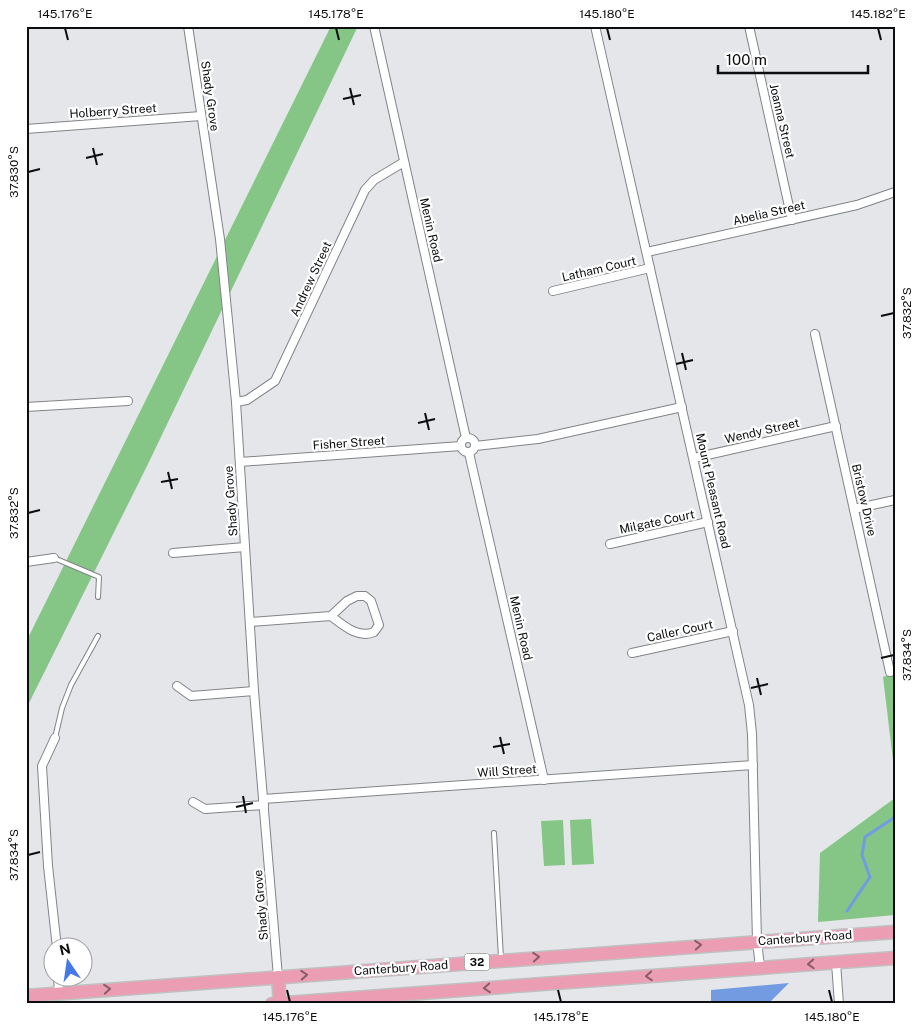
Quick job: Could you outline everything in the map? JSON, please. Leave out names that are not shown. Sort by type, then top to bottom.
[{"type":"main road","name":"Canterbury Road","points":[[26,996],[895,932]]},
{"type":"main road","name":"Canterbury Road","points":[[276,1003],[378,1000],[760,967],[895,958]]},
{"type":"main road","points":[[276,1003],[278,977]]},
{"type":"street","name":"Shady Grove","points":[[188,26],[220,239],[236,402],[254,691],[278,977]]},
{"type":"street","name":"Menin Road","points":[[374,26],[466,438]]},
{"type":"street","name":"Mount Pleasant Road","points":[[595,26],[749,705],[753,765],[757,941],[760,967]]},
{"type":"street","name":"Joanna Street","points":[[749,26],[792,220]]},
{"type":"street","name":"Holberry Street","points":[[26,129],[202,116]]},
{"type":"street","name":"Andrew Street","points":[[236,402],[247,400],[275,381],[365,190],[374,180],[404,162]]},
{"type":"street","name":"Abelia Street","points":[[647,252],[857,205],[895,192]]},
{"type":"street","name":"Latham Court","points":[[552,291],[650,268]]},
{"type":"street","name":"Bristow Drive","points":[[815,334],[890,672]]},
{"type":"street","points":[[26,407],[128,401]]},
{"type":"street","points":[[475,446],[538,439],[682,407]]},
{"type":"street","name":"Wendy Street","points":[[694,458],[836,426]]},
{"type":"street","points":[[466,438],[472,439],[475,446],[470,453],[464,452],[460,446],[461,441],[466,438]]},
{"type":"street","name":"Fisher Street","points":[[240,462],[460,446]]},
{"type":"street","name":"Menin Road","points":[[470,453],[544,780]]},
{"type":"street","points":[[854,509],[895,500]]},
{"type":"street","name":"Milgate Court","points":[[610,544],[708,522]]},
{"type":"street","points":[[173,554],[245,547]]},
{"type":"street","points":[[26,562],[54,558]]},
{"type":"street","points":[[250,622],[331,616],[347,601],[357,596],[365,596],[371,601],[378,625],[374,632],[367,634],[348,629],[331,616]]},
{"type":"street","name":"Caller Court","points":[[632,653],[733,631]]},
{"type":"street","points":[[177,686],[191,696],[254,691]]},
{"type":"street","points":[[54,738],[43,760],[42,772],[48,866],[56,938]]},
{"type":"street","name":"Will Street","points":[[193,802],[205,809],[263,802],[753,765]]},
{"type":"street","points":[[836,963],[840,1004]]},
{"type":"street","points":[[59,988],[59,993]]},
{"type":"lane","points":[[54,558],[99,577],[98,597]]},
{"type":"lane","points":[[54,738],[62,708],[71,685],[98,636]]},
{"type":"lane","points":[[494,833],[502,960]]},
{"type":"green space","points":[[331,26],[358,26],[148,464],[26,709],[26,642]]},
{"type":"green space","points":[[895,672],[895,777],[883,677]]},
{"type":"green space","points":[[895,798],[895,915],[818,922],[820,853]]},
{"type":"green space","points":[[591,819],[594,864],[572,865],[570,820]]},
{"type":"green space","points":[[563,820],[565,865],[544,866],[541,821]]},
{"type":"water","points":[[789,983],[768,1004],[711,1004],[711,990]]},
{"type":"waterway","points":[[847,911],[870,877],[862,855],[865,837],[895,817]]}]
